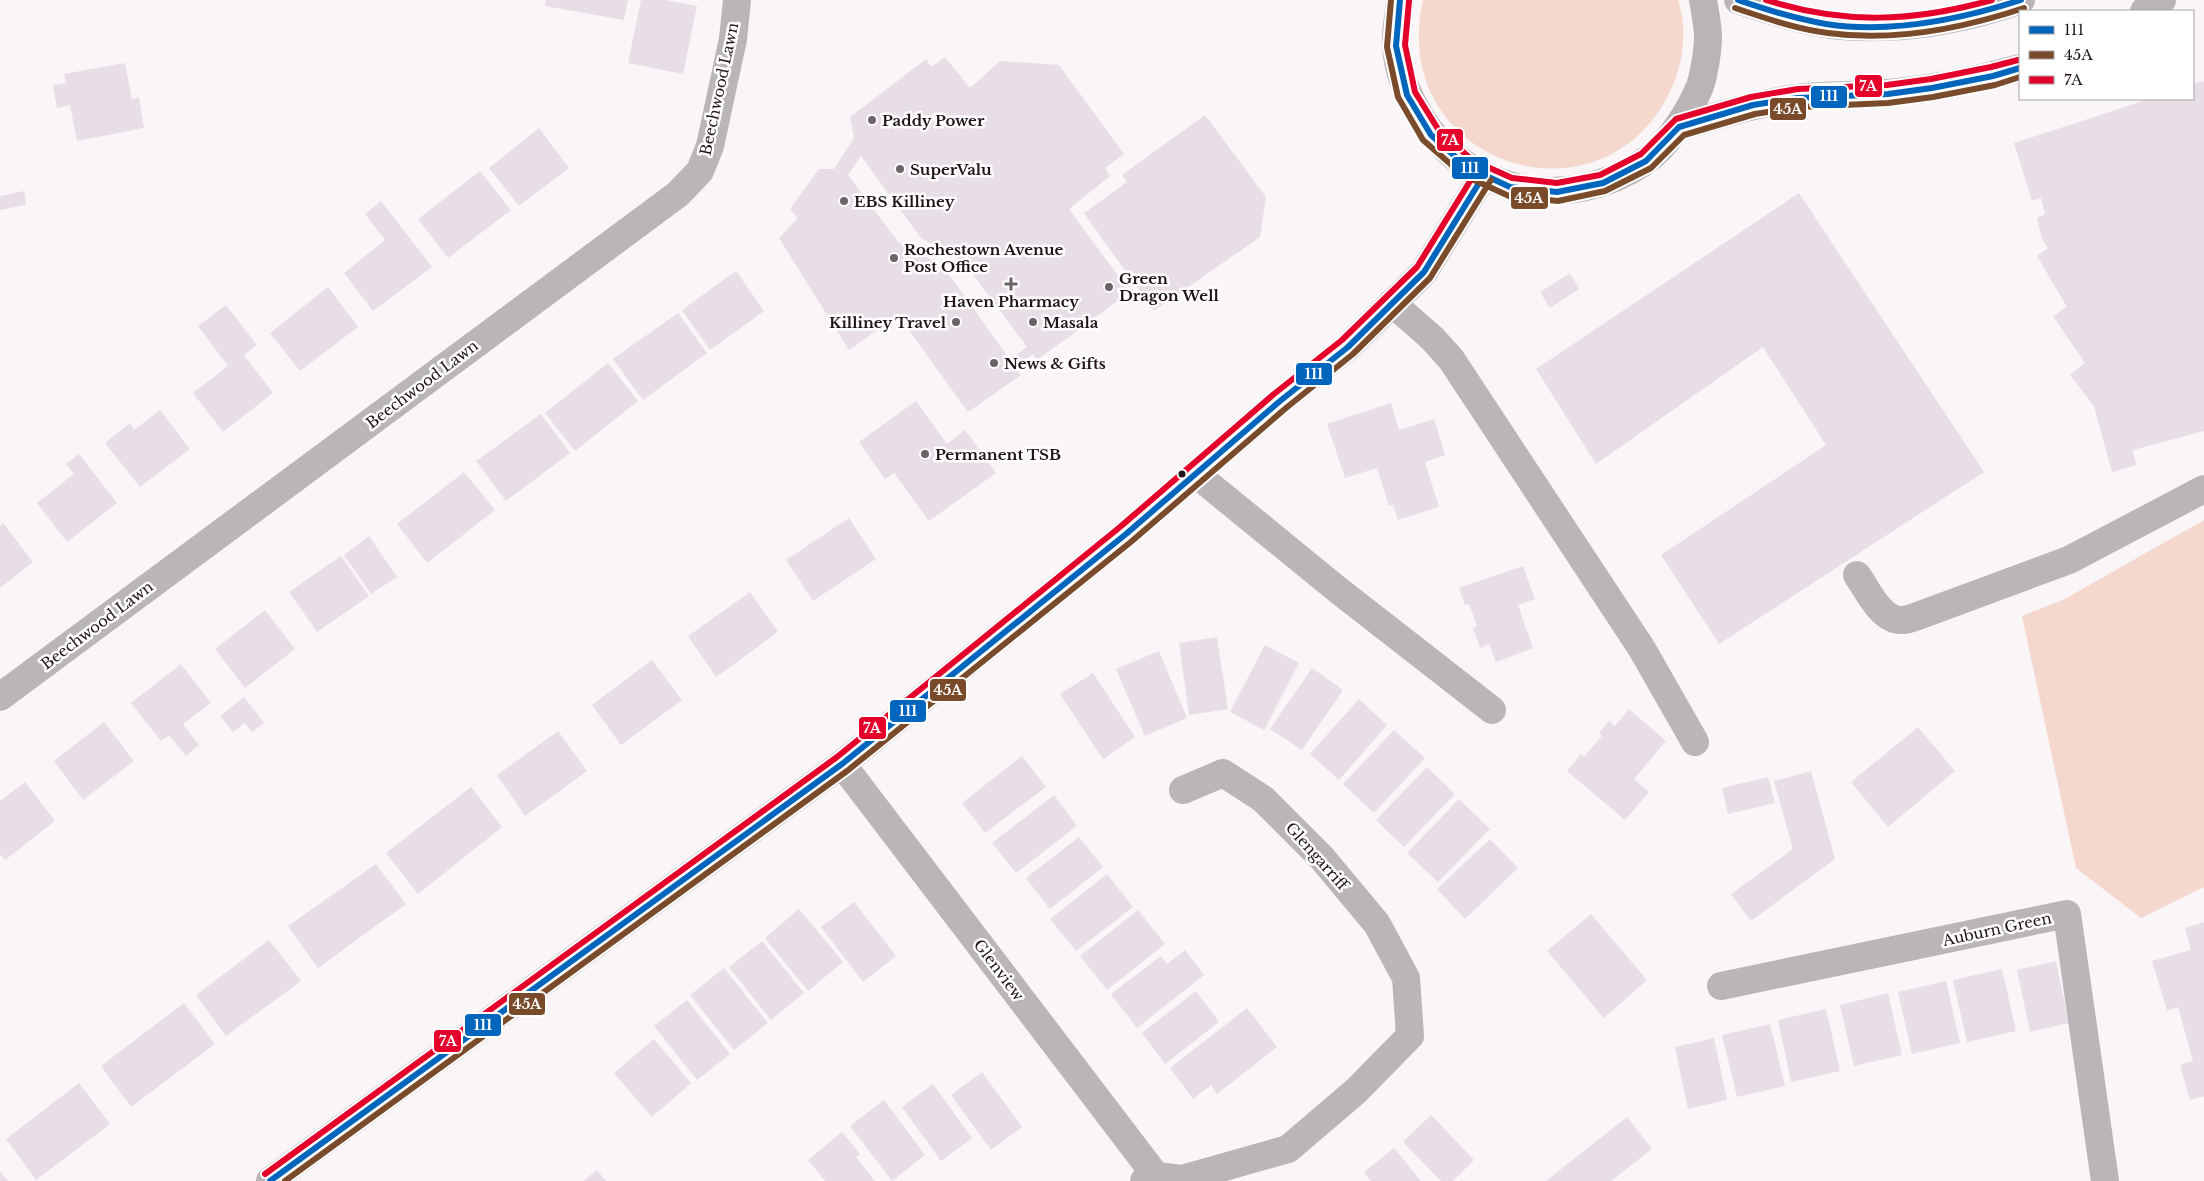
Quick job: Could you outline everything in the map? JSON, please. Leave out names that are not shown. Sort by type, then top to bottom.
[{"type":"main road","points":[[1400,0],[1396,46],[1407,95],[1431,135],[1466,167],[1510,187],[1557,192],[1603,183],[1646,161],[1679,127],[1700,85],[1708,38],[1703,0]]},
{"type":"main road","points":[[1738,0],[1798,18],[1840,26],[1884,27],[1942,20],[2020,0]]},
{"type":"main road","points":[[2146,10],[2162,0]]},
{"type":"main road","points":[[1679,127],[1753,106],[1798,98],[1888,94],[1994,76],[2019,68]]},
{"type":"main road","points":[[278,1179],[842,764],[1196,475],[1280,401],[1348,347],[1424,272],[1484,175]]},
{"type":"street","name":"Beechwood Lawn","points":[[0,697],[678,194],[700,171],[710,146],[732,39],[737,0]]},
{"type":"street","points":[[1392,304],[1432,338],[1451,359],[1642,650],[1695,742]]},
{"type":"street","points":[[1196,475],[1338,590],[1492,710]]},
{"type":"street","points":[[1858,575],[1878,605],[1890,617],[1900,621],[2069,560],[2204,489]]},
{"type":"street","name":"Glenview","points":[[842,764],[1150,1178],[1182,1179],[1288,1150],[1356,1091],[1410,1036],[1407,996]]},
{"type":"street","name":"Glengarriff","points":[[1183,790],[1223,773],[1264,799],[1322,858],[1377,924],[1406,978],[1407,996]]},
{"type":"street","name":"Auburn Green","points":[[1721,986],[2067,914],[2105,1181]]},
{"type":"shaded area","points":[[1423,0],[1678,0],[1683,21],[1680,65],[1673,85],[1642,132],[1601,159],[1556,168],[1510,162],[1469,140],[1437,105],[1420,58]]},
{"type":"shaded area","points":[[2204,520],[2204,887],[2141,918],[2076,868],[2022,616],[2063,600]]},
{"type":"building","points":[[546,0],[628,0],[624,20],[545,6]]},
{"type":"building","points":[[641,0],[666,0],[697,6],[683,74],[628,63]]},
{"type":"building","points":[[945,57],[970,88],[1000,61],[1059,65],[1124,154],[1105,168],[1110,176],[1069,209],[1130,292],[1037,360],[1033,354],[1015,367],[1021,375],[968,412],[898,315],[849,350],[779,238],[798,218],[790,209],[819,169],[834,169],[854,138],[850,117],[926,59],[931,67]],"holes":[[[861,156],[921,238],[963,261],[1027,347],[1010,360],[943,266],[899,243],[848,175]]]},
{"type":"building","points":[[125,63],[132,99],[139,97],[144,128],[77,141],[70,105],[57,108],[53,85],[66,83],[64,74]]},
{"type":"building","points":[[2204,81],[2204,431],[2133,450],[2136,465],[2112,472],[2094,406],[2070,375],[2085,363],[2053,316],[2067,307],[2037,256],[2048,248],[2042,239],[2037,218],[2045,214],[2041,198],[2032,201],[2014,143],[2146,100],[2194,100],[2194,84]]},
{"type":"building","points":[[1205,115],[1266,197],[1260,237],[1154,311],[1084,213],[1127,182],[1122,175]]},
{"type":"building","points":[[539,128],[569,168],[519,206],[489,168]]},
{"type":"building","points":[[480,171],[511,210],[448,258],[418,219]]},
{"type":"building","points":[[24,191],[26,205],[0,210],[0,196]]},
{"type":"building","points":[[1799,193],[1984,472],[1719,644],[1661,555],[1826,445],[1763,347],[1596,464],[1536,369]]},
{"type":"building","points":[[381,201],[432,267],[373,311],[344,273],[385,240],[365,214]]},
{"type":"building","points":[[736,271],[764,311],[710,350],[682,310]]},
{"type":"building","points":[[1570,273],[1579,289],[1550,308],[1540,292]]},
{"type":"building","points":[[328,287],[358,327],[300,371],[270,333]]},
{"type":"building","points":[[226,305],[257,345],[244,355],[273,393],[223,432],[193,393],[228,366],[198,326]]},
{"type":"building","points":[[678,313],[707,353],[643,400],[613,359]]},
{"type":"building","points":[[608,363],[638,401],[575,451],[545,413]]},
{"type":"building","name":"Permanent TSB","points":[[916,401],[947,444],[965,430],[996,473],[929,521],[894,473],[885,479],[859,442]]},
{"type":"building","points":[[1391,403],[1399,430],[1434,419],[1445,455],[1425,462],[1439,507],[1398,520],[1393,505],[1389,506],[1377,468],[1345,478],[1327,424]]},
{"type":"building","points":[[160,410],[190,449],[140,487],[105,443],[130,423],[134,430]]},
{"type":"building","points":[[541,414],[570,453],[506,501],[476,461]]},
{"type":"building","points":[[79,454],[117,503],[67,542],[37,503],[74,474],[66,464]]},
{"type":"building","points":[[464,472],[495,510],[427,563],[397,524]]},
{"type":"building","points":[[849,518],[876,559],[813,601],[786,560]]},
{"type":"building","points":[[3,523],[33,562],[0,588],[0,526]]},
{"type":"building","points":[[369,536],[397,577],[371,594],[344,555]]},
{"type":"building","points":[[341,556],[369,596],[317,632],[289,592]]},
{"type":"building","points":[[1523,566],[1535,599],[1518,605],[1533,648],[1496,662],[1489,644],[1480,648],[1473,628],[1477,626],[1469,604],[1465,605],[1459,588]]},
{"type":"building","points":[[750,592],[778,632],[716,677],[688,636]]},
{"type":"building","points":[[265,610],[295,649],[245,688],[215,649]]},
{"type":"building","points":[[1217,637],[1228,709],[1189,715],[1179,643]]},
{"type":"building","points":[[1265,645],[1299,663],[1264,730],[1230,712]]},
{"type":"building","points":[[1159,651],[1187,718],[1145,736],[1116,669]]},
{"type":"building","points":[[652,660],[682,700],[621,745],[592,705]]},
{"type":"building","points":[[181,664],[211,703],[183,724],[199,745],[186,756],[169,735],[161,741],[131,703]]},
{"type":"building","points":[[1312,668],[1343,690],[1302,750],[1270,729]]},
{"type":"building","points":[[1093,673],[1135,737],[1103,759],[1060,694]]},
{"type":"building","points":[[244,697],[264,723],[252,732],[245,723],[233,732],[220,716]]},
{"type":"building","points":[[1359,699],[1387,725],[1339,780],[1310,754]]},
{"type":"building","points":[[1629,709],[1666,741],[1634,779],[1649,792],[1625,820],[1567,771],[1581,754],[1584,757],[1602,736],[1599,733],[1609,721],[1615,726]]},
{"type":"building","points":[[104,722],[134,761],[83,800],[54,761]]},
{"type":"building","points":[[1918,727],[1955,771],[1888,827],[1851,782]]},
{"type":"building","points":[[1394,730],[1425,758],[1374,813],[1343,784]]},
{"type":"building","points":[[558,731],[587,771],[525,816],[497,775]]},
{"type":"building","points":[[1022,756],[1046,787],[985,833],[962,803]]},
{"type":"building","points":[[1427,767],[1455,794],[1404,847],[1376,820]]},
{"type":"building","points":[[1811,771],[1835,859],[1751,921],[1731,894],[1793,849],[1774,781]]},
{"type":"building","points":[[1768,777],[1775,803],[1728,814],[1722,788]]},
{"type":"building","points":[[25,782],[55,821],[5,860],[0,854],[0,801]]},
{"type":"building","points":[[471,787],[502,827],[418,894],[386,853]]},
{"type":"building","points":[[1054,795],[1077,826],[1016,873],[992,843]]},
{"type":"building","points":[[1459,799],[1490,829],[1438,882],[1407,853]]},
{"type":"building","points":[[1079,837],[1103,867],[1050,909],[1026,878]]},
{"type":"building","points":[[1490,839],[1518,868],[1465,919],[1437,889]]},
{"type":"building","points":[[376,864],[406,904],[318,968],[288,926]]},
{"type":"building","points":[[1107,874],[1133,907],[1076,951],[1050,919]]},
{"type":"building","points":[[854,902],[896,956],[863,982],[821,927]]},
{"type":"building","points":[[799,909],[843,962],[808,991],[765,938]]},
{"type":"building","points":[[1138,910],[1165,944],[1107,990],[1080,956]]},
{"type":"building","points":[[1591,914],[1647,980],[1604,1018],[1547,951]]},
{"type":"building","points":[[2204,922],[2204,1096],[2190,1100],[2180,1065],[2193,1061],[2178,1007],[2167,1011],[2152,961],[2191,950],[2185,928]]},
{"type":"building","points":[[269,940],[301,981],[226,1036],[196,995]]},
{"type":"building","points":[[762,941],[804,993],[771,1020],[729,967]]},
{"type":"building","points":[[1185,950],[1204,975],[1137,1028],[1111,994],[1161,956],[1167,964]]},
{"type":"building","points":[[2056,961],[2069,1023],[2030,1032],[2017,970]]},
{"type":"building","points":[[724,968],[768,1023],[734,1050],[690,995]]},
{"type":"building","points":[[2002,969],[2016,1031],[1967,1042],[1953,980]]},
{"type":"building","points":[[1946,981],[1960,1043],[1912,1054],[1898,992]]},
{"type":"building","points":[[1196,991],[1219,1022],[1165,1064],[1142,1033]]},
{"type":"building","points":[[1888,993],[1902,1055],[1854,1066],[1840,1005]]},
{"type":"building","points":[[687,1000],[730,1054],[697,1080],[654,1026]]},
{"type":"building","points":[[184,1003],[215,1044],[131,1107],[101,1066]]},
{"type":"building","points":[[1247,1008],[1277,1047],[1217,1094],[1211,1085],[1193,1099],[1170,1068]]},
{"type":"building","points":[[1826,1009],[1840,1071],[1791,1082],[1778,1020]]},
{"type":"building","points":[[1770,1024],[1785,1086],[1737,1097],[1722,1035]]},
{"type":"building","points":[[1714,1038],[1727,1100],[1688,1109],[1675,1047]]},
{"type":"building","points":[[654,1039],[691,1083],[652,1117],[614,1073]]},
{"type":"building","points":[[982,1072],[1022,1127],[991,1150],[951,1095]]},
{"type":"building","points":[[79,1083],[110,1124],[36,1180],[6,1139]]},
{"type":"building","points":[[933,1084],[972,1138],[941,1161],[902,1107]]},
{"type":"building","points":[[884,1100],[925,1155],[892,1181],[850,1126]]},
{"type":"building","points":[[1431,1115],[1474,1160],[1453,1181],[1441,1181],[1403,1142]]},
{"type":"building","points":[[1627,1117],[1652,1149],[1611,1181],[1546,1181]]},
{"type":"building","points":[[842,1132],[860,1154],[856,1157],[875,1181],[825,1181],[808,1160]]},
{"type":"building","points":[[1394,1148],[1421,1181],[1371,1181],[1364,1172]]},
{"type":"building","points":[[597,1170],[606,1181],[583,1181]]},
{"type":"building","points":[[0,1171],[8,1181],[0,1181]]},
{"type":"transit line","name":"45A","points":[[1391,0],[1387,47],[1398,97],[1423,140],[1463,175],[1509,196],[1558,201],[1605,191],[1651,168],[1684,135],[1755,114],[1799,107],[1888,103],[1933,97],[1995,85],[2019,77]]},
{"type":"transit line","name":"111","points":[[1400,0],[1396,46],[1407,95],[1431,135],[1467,167],[1510,187],[1557,192],[1603,183],[1646,161],[1679,127],[1753,105],[1798,98],[1888,94],[1932,88],[1993,76],[2019,68]]},
{"type":"transit line","name":"111","points":[[1738,0],[1815,22],[1850,27],[1900,26],[1925,23],[1974,14],[2021,0]]},
{"type":"transit line","name":"7A","points":[[1766,0],[1824,14],[1879,18],[1934,13],[1992,0]]},
{"type":"transit line","name":"7A","points":[[1409,1],[1405,45],[1415,92],[1438,129],[1472,160],[1512,178],[1557,183],[1600,175],[1641,154],[1676,119],[1751,97],[1798,89],[1887,85],[1931,79],[2018,60]]},
{"type":"transit line","name":"45A","points":[[1735,8],[1804,29],[1828,33],[1878,36],[1902,35],[1952,28],[2024,8]]},
{"type":"transit line","name":"7A","points":[[265,1174],[837,757],[1120,527],[1274,394],[1342,340],[1417,267],[1477,170]]},
{"type":"transit line","name":"111","points":[[270,1181],[842,764],[1126,534],[1280,401],[1348,347],[1424,272],[1484,175]]},
{"type":"transit line","name":"45A","points":[[285,1181],[847,771],[1132,541],[1286,408],[1353,354],[1430,278],[1491,180]]},
{"type":"place","name":"Paddy Power","points":[[872,120]]},
{"type":"place","name":"SuperValu","points":[[900,169]]},
{"type":"place","name":"EBS Killiney","points":[[844,201]]},
{"type":"place","name":"Rochestown Avenue Post Office","points":[[894,258]]},
{"type":"place","name":"Haven Pharmacy","points":[[1011,284]]},
{"type":"place","name":"Green Dragon Well","points":[[1109,287]]},
{"type":"place","name":"Killiney Travel","points":[[956,322]]},
{"type":"place","name":"Masala","points":[[1033,322]]},
{"type":"place","name":"News & Gifts","points":[[994,363]]},
{"type":"place","name":"Permanent TSB","points":[[925,454]]}]
